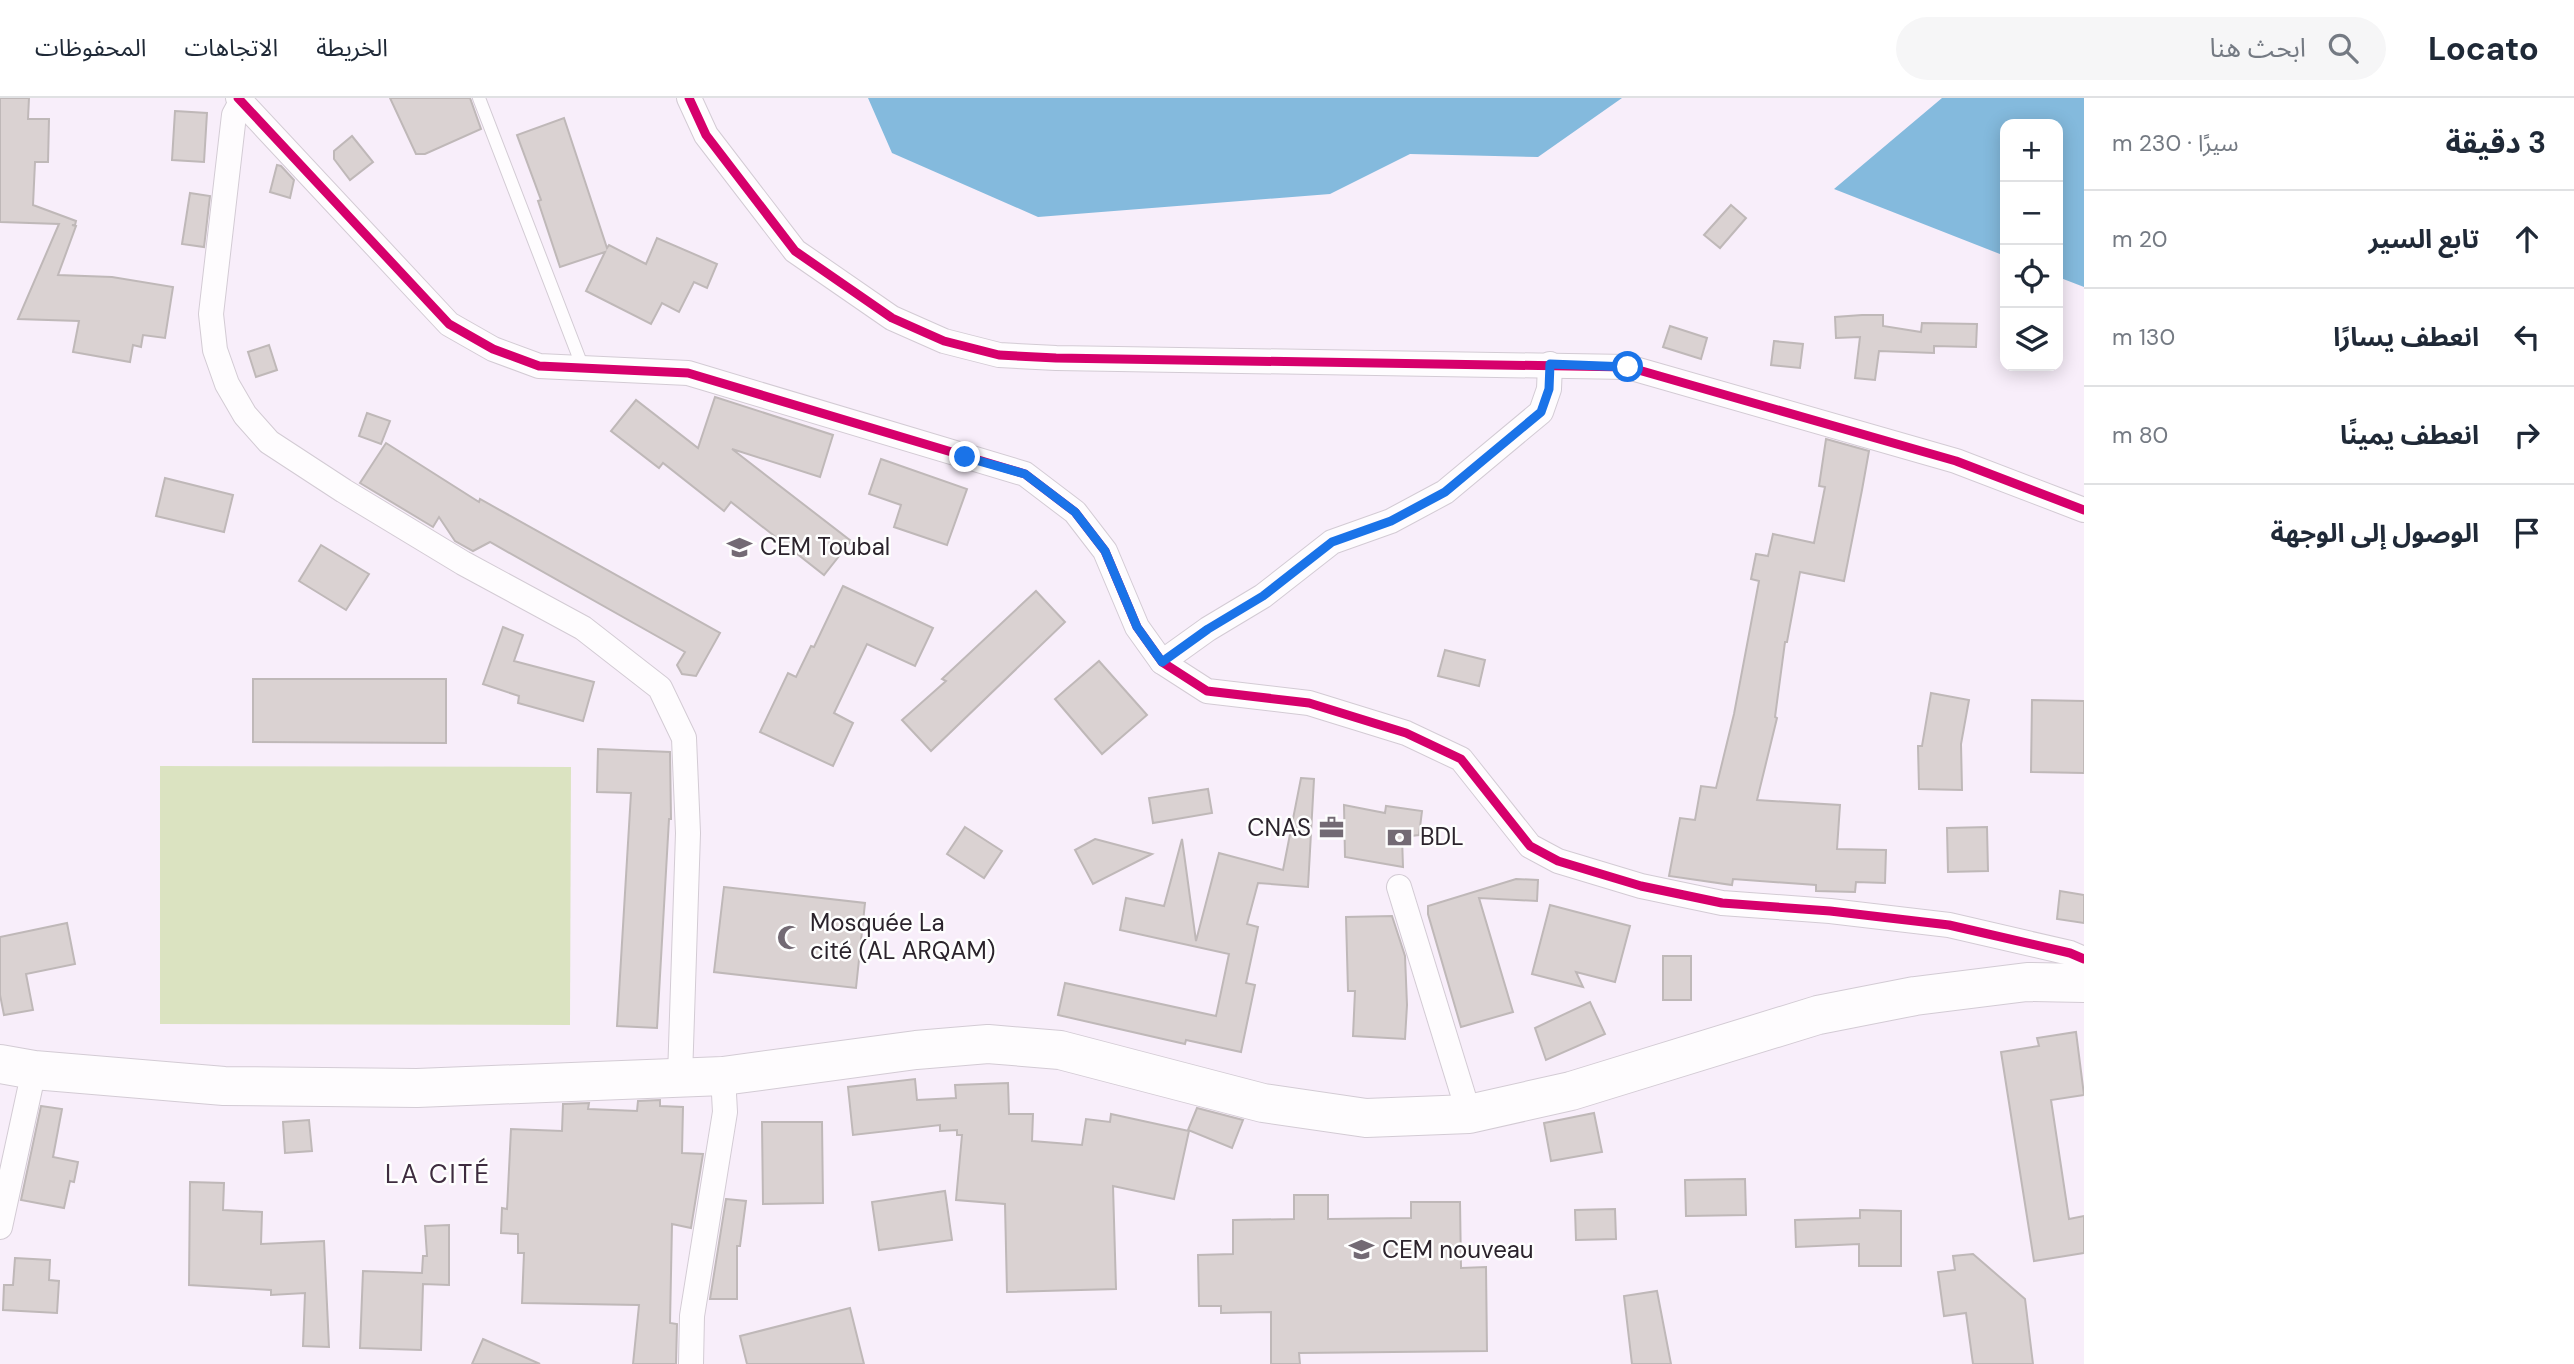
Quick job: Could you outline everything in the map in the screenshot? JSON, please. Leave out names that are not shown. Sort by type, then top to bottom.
[{"type":"main road","points":[[17,1067],[224,1086],[418,1088],[723,1076],[916,1050],[988,1044],[1060,1050],[1276,1105],[1366,1118],[1469,1114],[1571,1091],[1818,1015],[1915,996],[2026,982],[2084,983]]},
{"type":"street","points":[[689,98],[706,135],[795,251],[892,318],[944,341],[999,355],[1056,358],[1628,367],[1956,461],[2084,510]]},
{"type":"street","points":[[680,1076],[688,833],[684,738],[660,688],[583,628],[463,562],[344,491],[269,442],[245,415],[223,373],[215,350],[211,314],[234,115],[240,100],[449,324],[493,349],[539,366],[688,373],[1025,474],[1075,512],[1105,551],[1137,627],[1162,662],[1207,691],[1309,702],[1406,733],[1461,759],[1530,846],[1558,861],[1641,886],[1723,903],[1830,911],[1949,925],[2070,953],[2084,959]]},
{"type":"street","points":[[1162,662],[1208,629],[1263,596],[1332,542],[1391,521],[1445,492],[1541,412],[1549,389],[1550,364]]},
{"type":"street","points":[[1399,887],[1469,1114]]},
{"type":"street","points":[[0,1227],[17,1067]]},
{"type":"street","points":[[691,1364],[692,1316],[725,1112],[723,1076]]},
{"type":"lane","points":[[479,98],[583,368]]},
{"type":"green space","points":[[160,766],[571,767],[570,1025],[160,1024]]},
{"type":"water","points":[[868,98],[1622,98],[1538,157],[1410,154],[1330,194],[1038,217],[892,153]]},
{"type":"water","points":[[1942,98],[2084,98],[2084,287],[2063,279],[2063,119],[2000,119],[2000,254],[1834,189]]},
{"type":"building","points":[[0,98],[29,98],[28,119],[49,119],[48,162],[35,162],[33,205],[76,221],[75,225],[72,225],[76,226],[58,275],[112,277],[173,287],[165,338],[143,335],[141,347],[133,345],[130,362],[73,352],[79,321],[18,319],[59,224],[0,222]]},
{"type":"building","points":[[390,98],[470,98],[481,129],[425,154],[416,154]]},
{"type":"building","points":[[175,111],[207,113],[204,162],[172,160]]},
{"type":"building","points":[[564,118],[607,248],[609,245],[646,264],[657,238],[717,264],[707,288],[694,282],[679,312],[662,303],[651,324],[586,291],[605,252],[560,267],[538,201],[541,200],[517,135]]},
{"type":"building","points":[[352,136],[373,162],[350,180],[334,159],[334,151]]},
{"type":"building","points":[[277,165],[294,180],[290,198],[270,192]]},
{"type":"building","points":[[190,193],[210,196],[204,247],[182,244]]},
{"type":"building","points":[[1731,205],[1746,218],[1720,248],[1704,235]]},
{"type":"building","points":[[1883,315],[1883,326],[1921,332],[1922,323],[1977,324],[1976,347],[1934,346],[1934,353],[1879,351],[1875,380],[1855,378],[1860,337],[1836,338],[1835,317]]},
{"type":"building","points":[[1670,326],[1707,338],[1701,359],[1663,347]]},
{"type":"building","points":[[1774,341],[1803,344],[1800,368],[1771,365]]},
{"type":"building","points":[[269,345],[277,370],[256,377],[248,352]]},
{"type":"building","points":[[715,397],[833,435],[820,477],[732,449],[851,541],[824,575],[731,502],[724,511],[663,463],[659,468],[611,431],[636,400],[698,448]]},
{"type":"building","points":[[367,413],[390,421],[381,444],[359,436]]},
{"type":"building","points":[[1826,439],[1869,451],[1862,490],[1844,581],[1800,572],[1785,642],[1777,718],[1757,800],[1840,805],[1837,849],[1886,850],[1885,883],[1856,882],[1855,892],[1816,891],[1816,885],[1733,879],[1732,885],[1669,876],[1680,818],[1695,820],[1701,786],[1716,788],[1734,714],[1759,581],[1751,579],[1756,554],[1768,556],[1773,534],[1814,543],[1825,487],[1819,486]]},
{"type":"building","points":[[386,443],[479,502],[480,499],[720,633],[696,676],[682,674],[677,665],[685,652],[490,542],[473,551],[455,541],[439,517],[433,527],[360,483]]},
{"type":"building","points":[[881,459],[967,489],[947,545],[894,527],[901,505],[869,494]]},
{"type":"building","points":[[165,478],[233,495],[224,532],[156,516]]},
{"type":"building","points":[[321,545],[369,574],[346,610],[299,581]]},
{"type":"building","points":[[843,586],[933,628],[915,666],[867,644],[834,713],[853,723],[833,766],[760,732],[788,673],[796,677],[811,646],[814,647]]},
{"type":"building","points":[[1036,591],[1065,622],[931,751],[902,720],[946,681],[942,679]]},
{"type":"building","points":[[503,627],[523,635],[514,661],[594,682],[583,721],[518,703],[519,696],[483,684]]},
{"type":"building","points":[[1445,650],[1485,660],[1479,686],[1438,676]]},
{"type":"building","points":[[1099,661],[1147,715],[1102,754],[1055,699]]},
{"type":"building","points":[[253,679],[446,679],[446,743],[253,742]]},
{"type":"building","points":[[1931,693],[1969,700],[1961,744],[1962,790],[1919,789],[1918,746],[1922,746]]},
{"type":"building","points":[[2032,700],[2084,701],[2084,773],[2031,772]]},
{"type":"building","points":[[598,749],[670,752],[671,819],[657,1028],[617,1026],[631,793],[597,792]]},
{"type":"building","points":[[1301,778],[1314,779],[1308,887],[1258,883],[1247,924],[1258,927],[1246,983],[1255,985],[1241,1052],[1186,1040],[1185,1044],[1058,1015],[1065,983],[1216,1016],[1229,954],[1120,930],[1126,898],[1164,906],[1182,839],[1196,941],[1219,853],[1283,870]]},
{"type":"building","points":[[1208,789],[1212,813],[1153,823],[1149,798]]},
{"type":"building","points":[[1344,805],[1385,813],[1386,806],[1422,811],[1419,835],[1402,837],[1403,867],[1345,857]]},
{"type":"building","points":[[965,827],[1002,851],[984,878],[947,854]]},
{"type":"building","points":[[1987,827],[1988,871],[1948,872],[1947,828]]},
{"type":"building","points":[[1095,839],[1152,854],[1093,884],[1075,850]]},
{"type":"building","points":[[1516,879],[1538,880],[1537,901],[1479,898],[1513,1012],[1461,1027],[1428,914],[1428,906]]},
{"type":"building","name":"Mosquée La cité (AL ARQAM)","points":[[724,887],[865,903],[856,988],[714,972]]},
{"type":"building","points":[[2060,891],[2084,895],[2084,923],[2057,919]]},
{"type":"building","points":[[1550,905],[1630,926],[1615,982],[1576,972],[1583,987],[1532,974]]},
{"type":"building","points":[[1392,916],[1405,956],[1405,1039],[1353,1036],[1355,991],[1348,991],[1346,917]]},
{"type":"building","points":[[67,923],[75,964],[26,974],[33,1010],[4,1015],[0,995],[0,937]]},
{"type":"building","points":[[1663,956],[1691,956],[1691,1000],[1663,1000]]},
{"type":"building","points":[[1590,1002],[1605,1034],[1546,1060],[1535,1028]]},
{"type":"building","points":[[2076,1032],[2084,1095],[2051,1100],[2069,1219],[2084,1216],[2084,1253],[2034,1261],[2001,1052],[2039,1046],[2037,1038]]},
{"type":"building","points":[[915,1079],[917,1100],[956,1098],[955,1085],[1008,1083],[1009,1114],[1033,1114],[1032,1141],[1082,1145],[1086,1119],[1110,1122],[1111,1114],[1189,1131],[1174,1199],[1113,1186],[1116,1289],[1007,1292],[1005,1204],[956,1200],[962,1135],[957,1135],[957,1130],[940,1131],[940,1125],[853,1135],[848,1087]]},
{"type":"building","points":[[660,1100],[660,1106],[683,1107],[682,1153],[703,1154],[691,1228],[672,1224],[670,1323],[677,1324],[676,1364],[633,1364],[639,1305],[522,1303],[524,1253],[518,1253],[518,1234],[501,1233],[502,1208],[507,1209],[511,1129],[562,1131],[563,1104],[589,1103],[588,1109],[637,1111],[638,1101]]},
{"type":"building","points":[[41,1106],[62,1109],[53,1157],[78,1162],[74,1182],[70,1181],[64,1208],[21,1200]]},
{"type":"building","points":[[1197,1108],[1243,1120],[1232,1148],[1188,1130]]},
{"type":"building","points":[[1594,1113],[1602,1152],[1551,1161],[1544,1123]]},
{"type":"building","points":[[309,1120],[312,1151],[285,1153],[283,1122]]},
{"type":"building","points":[[762,1122],[822,1122],[823,1203],[763,1204]]},
{"type":"building","points":[[1745,1179],[1746,1215],[1686,1216],[1685,1180]]},
{"type":"building","points":[[190,1182],[224,1183],[223,1210],[262,1212],[261,1244],[324,1241],[329,1347],[303,1346],[305,1293],[271,1295],[271,1290],[189,1285]]},
{"type":"building","points":[[945,1191],[952,1240],[879,1250],[872,1202]]},
{"type":"building","points":[[1294,1195],[1328,1195],[1328,1219],[1411,1218],[1411,1202],[1460,1202],[1461,1268],[1486,1267],[1487,1351],[1299,1353],[1300,1364],[1271,1364],[1271,1312],[1221,1313],[1221,1306],[1199,1306],[1198,1255],[1233,1254],[1233,1220],[1294,1219]]},
{"type":"building","points":[[726,1199],[746,1201],[740,1246],[737,1246],[737,1299],[710,1299]]},
{"type":"building","points":[[1615,1209],[1616,1239],[1576,1240],[1575,1210]]},
{"type":"building","points":[[1860,1210],[1901,1211],[1901,1266],[1859,1266],[1859,1244],[1796,1247],[1795,1220],[1860,1218]]},
{"type":"building","points":[[449,1225],[449,1285],[423,1284],[421,1350],[360,1348],[363,1271],[422,1273],[423,1256],[427,1256],[425,1226]]},
{"type":"building","points":[[1973,1254],[2025,1299],[2033,1364],[1973,1364],[1966,1313],[1944,1316],[1938,1272],[1955,1270],[1953,1256]]},
{"type":"building","points":[[15,1258],[50,1260],[49,1280],[59,1281],[57,1313],[3,1310],[4,1285],[13,1285]]},
{"type":"building","points":[[1657,1291],[1671,1364],[1632,1364],[1624,1296]]},
{"type":"building","points":[[850,1308],[864,1364],[747,1364],[740,1336]]},
{"type":"building","points":[[483,1339],[540,1364],[472,1364]]},
{"type":"cycle path","points":[[238,98],[449,324],[493,349],[539,366],[688,373],[1025,474],[1075,512],[1105,551],[1137,627],[1162,662],[1207,691],[1309,703],[1406,733],[1461,759],[1530,846],[1558,861],[1641,886],[1722,903],[1830,911],[1949,925],[2070,953],[2084,959]]},
{"type":"cycle path","points":[[689,98],[706,135],[795,251],[892,318],[944,341],[999,355],[1056,358],[1628,367],[1956,461],[2084,510]]},
{"type":"place","name":"CEM Toubal","points":[[740,547]]},
{"type":"place","name":"CNAS","points":[[1331,828]]},
{"type":"place","name":"BDL","points":[[1400,837]]},
{"type":"place","name":"Mosquée La cité (AL ARQAM)","points":[[790,937]]},
{"type":"place","name":"CEM nouveau","points":[[1362,1250]]},
{"type":"district","name":"LA CITÉ","points":[[438,1174]]},
{"type":"route","points":[[965,457],[1025,474],[1075,512],[1105,551],[1137,627],[1162,662],[1208,629],[1263,596],[1332,542],[1391,521],[1445,492],[1541,412],[1549,389],[1550,364],[1628,367]]}]
